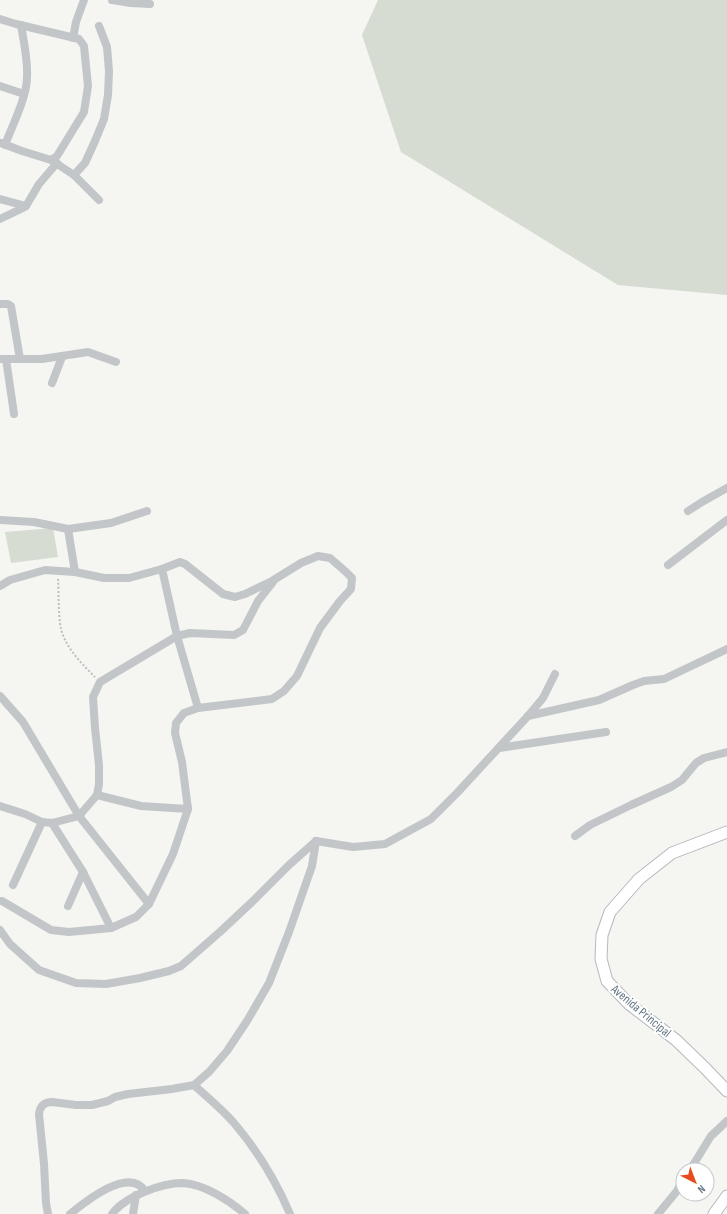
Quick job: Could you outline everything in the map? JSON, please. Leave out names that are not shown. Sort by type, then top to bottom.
[{"type":"street","points":[[73,38],[76,22],[84,0]]},
{"type":"street","points":[[112,0],[150,4]]},
{"type":"street","points":[[0,18],[21,25],[79,39],[84,46],[88,86],[84,112],[26,206],[0,219]]},
{"type":"street","points":[[21,25],[26,58],[27,79],[24,94],[3,144],[54,162],[74,175],[99,200]]},
{"type":"street","points":[[74,175],[85,163],[96,141],[104,119],[108,96],[109,71],[107,47],[99,26]]},
{"type":"street","points":[[0,86],[24,94]]},
{"type":"street","points":[[0,198],[26,206]]},
{"type":"street","points":[[0,304],[8,304],[11,306],[20,359]]},
{"type":"street","points":[[14,414],[3,359],[42,359],[88,352],[116,362]]},
{"type":"street","points":[[52,384],[62,356]]},
{"type":"street","points":[[688,511],[727,488]]},
{"type":"street","points":[[0,520],[34,522],[68,529],[110,523],[147,511]]},
{"type":"street","points":[[668,565],[727,520]]},
{"type":"street","points":[[68,529],[75,572]]},
{"type":"street","points":[[0,586],[10,580],[45,570],[75,572],[104,578],[129,578],[162,569],[180,562],[186,564],[223,594],[235,597],[246,594],[301,563],[318,556],[330,558],[352,578],[351,589],[340,600],[320,628],[297,676],[284,692],[272,699],[198,708],[184,713],[176,723],[175,732],[182,762],[188,809],[173,854],[149,904],[136,917],[111,928],[69,932],[51,930],[0,901]]},
{"type":"street","points":[[162,569],[177,636],[198,708]]},
{"type":"street","points":[[0,806],[25,814],[42,822],[52,823],[79,816],[97,795],[99,784],[99,765],[94,728],[93,696],[100,682],[177,636],[190,633],[234,635],[243,630],[258,601],[276,578]]},
{"type":"street","points":[[528,716],[599,700],[644,681],[664,679],[727,649]]},
{"type":"street","points":[[316,841],[353,847],[385,844],[431,819],[528,716],[543,698],[555,674]]},
{"type":"street","points":[[0,696],[23,722],[79,816],[149,904]]},
{"type":"street","points":[[499,748],[606,732]]},
{"type":"street","points":[[575,836],[590,825],[610,815],[671,788],[682,780],[696,763],[704,758],[727,752]]},
{"type":"street","points":[[97,795],[142,806],[188,809]]},
{"type":"street","points":[[13,885],[42,822]]},
{"type":"street","points":[[52,823],[83,872],[111,928]]},
{"type":"street","name":"Avenida Principal","points":[[727,832],[672,854],[639,879],[610,912],[602,935],[601,959],[606,981],[629,1004],[676,1040],[727,1091]]},
{"type":"street","points":[[0,930],[10,944],[39,970],[76,983],[106,984],[169,971],[180,966],[221,931],[316,841]]},
{"type":"street","points":[[48,1214],[39,1114],[41,1106],[52,1102],[92,1105],[128,1094],[194,1085],[209,1072],[227,1050],[247,1021],[269,983],[312,866],[316,841]]},
{"type":"street","points":[[68,906],[83,872]]},
{"type":"street","points":[[194,1085],[233,1122],[247,1139],[270,1175],[290,1214]]},
{"type":"street","points":[[695,1162],[711,1136],[727,1121]]},
{"type":"street","points":[[70,1214],[90,1198],[124,1183],[134,1183],[141,1186],[145,1191]]},
{"type":"street","points":[[112,1214],[117,1207],[145,1191],[162,1186],[184,1183],[216,1194],[245,1214]]},
{"type":"street","points":[[658,1214],[675,1193]]},
{"type":"street","points":[[133,1214],[136,1195]]},
{"type":"street","points":[[714,1214],[727,1196]]},
{"type":"path","points":[[57,571],[62,629],[69,646],[78,660],[100,682]]},
{"type":"shaded area","points":[[378,0],[727,0],[727,295],[618,285],[401,152],[362,35]]},
{"type":"shaded area","points":[[53,528],[58,557],[11,563],[5,532]]}]
